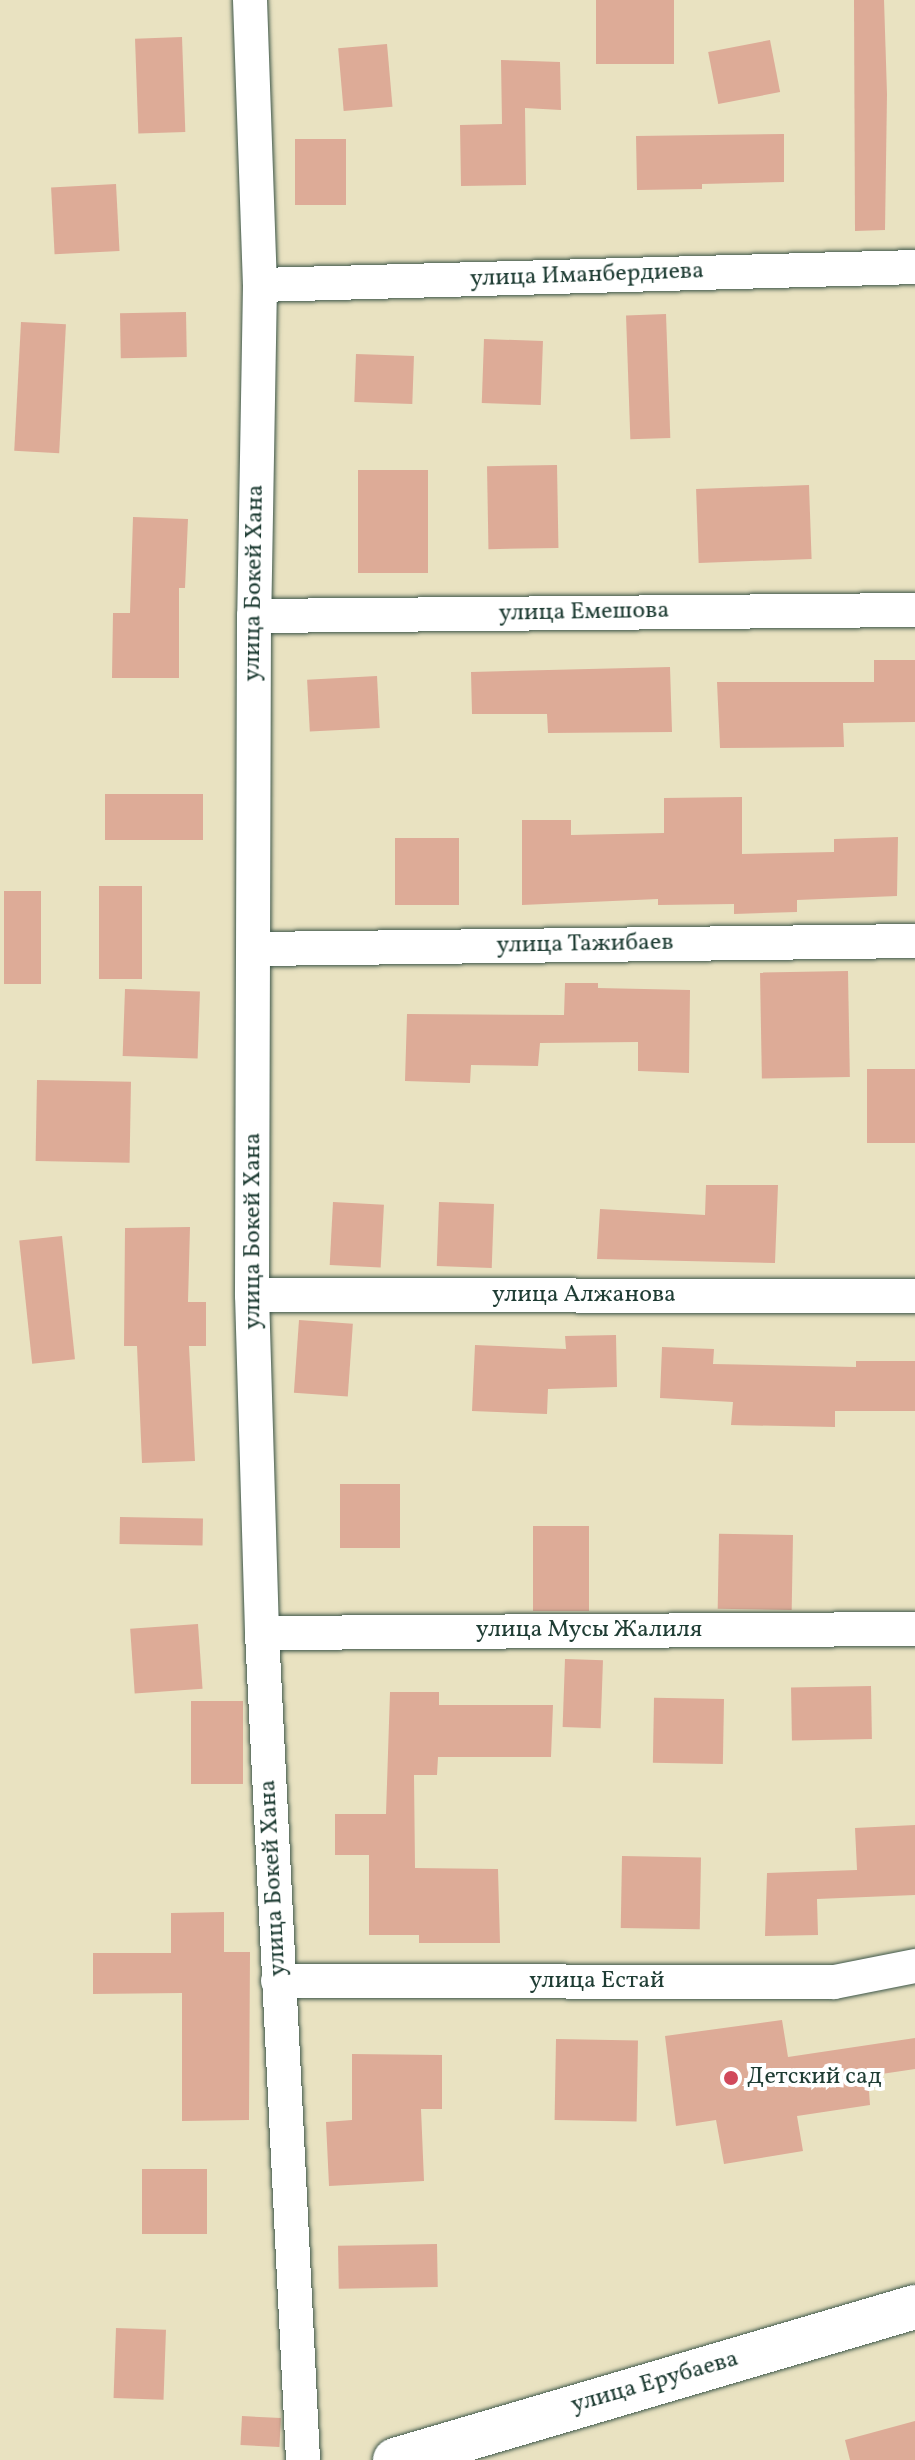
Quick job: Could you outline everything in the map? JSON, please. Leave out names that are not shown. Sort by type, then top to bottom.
[{"type":"street","name":"улица Бокей Хана","points":[[250,0],[260,285],[254,616],[252,1295],[262,1633],[303,2460]]},
{"type":"street","name":"улица Иманбердиева","points":[[260,285],[915,267]]},
{"type":"street","name":"улица Емешова","points":[[254,616],[915,610]]},
{"type":"street","name":"улица Тажибаев","points":[[254,949],[915,941]]},
{"type":"street","name":"улица Алжанова","points":[[252,1295],[915,1296]]},
{"type":"street","name":"улица Мусы Жалиля","points":[[262,1633],[915,1629]]},
{"type":"street","name":"улица Естай","points":[[278,1981],[834,1982],[915,1966]]},
{"type":"street","name":"улица Ерубаева","points":[[395,2460],[915,2307]]},
{"type":"building","points":[[596,0],[674,0],[674,64],[596,64]]},
{"type":"building","points":[[854,0],[884,0],[887,94],[885,230],[855,231]]},
{"type":"building","points":[[182,37],[185,132],[138,134],[135,39]]},
{"type":"building","points":[[770,40],[780,92],[718,104],[708,52]]},
{"type":"building","points":[[387,44],[392,107],[344,111],[338,48]]},
{"type":"building","points":[[501,60],[560,62],[561,110],[525,108],[526,185],[461,186],[460,125],[502,124]]},
{"type":"building","points":[[784,134],[784,182],[702,184],[702,189],[637,190],[636,136]]},
{"type":"building","points":[[295,139],[346,139],[346,205],[295,205]]},
{"type":"building","points":[[116,184],[120,251],[55,254],[51,187]]},
{"type":"building","points":[[186,312],[187,357],[121,358],[120,313]]},
{"type":"building","points":[[666,314],[670,438],[630,439],[626,315]]},
{"type":"building","points":[[21,322],[66,324],[59,453],[14,451]]},
{"type":"building","points":[[484,339],[543,341],[541,405],[482,403]]},
{"type":"building","points":[[356,354],[414,356],[412,404],[354,402]]},
{"type":"building","points":[[557,465],[558,548],[488,549],[487,466]]},
{"type":"building","points":[[358,470],[428,470],[428,573],[358,573]]},
{"type":"building","points":[[809,485],[812,559],[699,563],[696,489]]},
{"type":"building","points":[[133,517],[188,519],[185,588],[179,588],[179,678],[112,678],[113,613],[130,613]]},
{"type":"building","points":[[874,660],[915,660],[915,722],[843,723],[844,747],[720,748],[717,682],[874,682]]},
{"type":"building","points":[[670,667],[672,732],[548,733],[547,714],[472,714],[471,672]]},
{"type":"building","points":[[377,676],[380,728],[310,732],[307,680]]},
{"type":"building","points":[[105,794],[203,794],[203,840],[105,840]]},
{"type":"building","points":[[742,797],[742,854],[834,852],[834,839],[898,837],[897,896],[797,900],[797,912],[734,914],[734,904],[658,905],[658,899],[522,905],[522,820],[571,820],[571,835],[664,833],[664,798]]},
{"type":"building","points":[[395,838],[459,838],[459,905],[395,905]]},
{"type":"building","points":[[99,886],[142,886],[142,979],[99,979]]},
{"type":"building","points":[[4,891],[41,891],[41,984],[4,984]]},
{"type":"building","points":[[848,971],[850,1077],[762,1079],[760,973]]},
{"type":"building","points":[[565,983],[598,983],[598,988],[690,990],[689,1073],[638,1071],[638,1042],[540,1043],[538,1066],[471,1065],[470,1083],[405,1081],[407,1014],[564,1015]]},
{"type":"building","points":[[125,989],[200,992],[198,1059],[123,1056]]},
{"type":"building","points":[[867,1069],[915,1069],[915,1143],[867,1143]]},
{"type":"building","points":[[37,1080],[131,1082],[130,1163],[36,1161]]},
{"type":"building","points":[[706,1185],[778,1185],[775,1263],[597,1259],[600,1209],[705,1215]]},
{"type":"building","points":[[333,1202],[384,1205],[381,1268],[330,1265]]},
{"type":"building","points":[[439,1202],[494,1204],[492,1268],[437,1266]]},
{"type":"building","points":[[190,1227],[188,1302],[206,1302],[206,1346],[189,1346],[195,1461],[142,1463],[137,1346],[124,1346],[125,1228]]},
{"type":"building","points":[[62,1236],[75,1359],[32,1364],[19,1240]]},
{"type":"building","points":[[299,1320],[353,1324],[348,1397],[294,1393]]},
{"type":"building","points":[[616,1335],[617,1387],[548,1389],[547,1414],[472,1411],[475,1345],[566,1349],[565,1336]]},
{"type":"building","points":[[662,1347],[714,1349],[713,1364],[856,1367],[856,1361],[915,1361],[915,1411],[835,1411],[835,1427],[731,1425],[733,1402],[660,1398]]},
{"type":"building","points":[[340,1484],[400,1484],[400,1548],[340,1548]]},
{"type":"building","points":[[120,1517],[203,1518],[203,1545],[120,1544]]},
{"type":"building","points":[[533,1526],[589,1526],[589,1611],[533,1611]]},
{"type":"building","points":[[719,1534],[793,1535],[792,1610],[718,1609]]},
{"type":"building","points":[[198,1624],[203,1689],[135,1694],[130,1629]]},
{"type":"building","points":[[565,1659],[603,1660],[601,1728],[563,1727]]},
{"type":"building","points":[[871,1686],[872,1739],[792,1740],[791,1687]]},
{"type":"building","points":[[390,1692],[439,1692],[439,1705],[553,1705],[551,1757],[438,1757],[437,1775],[414,1775],[415,1868],[498,1869],[500,1943],[419,1943],[419,1935],[369,1935],[369,1855],[335,1855],[335,1814],[386,1814]]},
{"type":"building","points":[[654,1698],[724,1699],[723,1764],[653,1763]]},
{"type":"building","points":[[191,1701],[243,1701],[243,1784],[191,1784]]},
{"type":"building","points":[[915,1825],[915,1895],[817,1899],[818,1935],[765,1936],[767,1873],[857,1870],[855,1828]]},
{"type":"building","points":[[622,1856],[701,1857],[700,1929],[621,1928]]},
{"type":"building","points":[[224,1912],[224,1952],[250,1952],[249,2120],[182,2121],[182,1993],[93,1994],[93,1953],[171,1953],[171,1913]]},
{"type":"building","name":"Детский сад","points":[[782,2020],[788,2057],[915,2038],[915,2069],[868,2076],[870,2105],[797,2116],[803,2151],[724,2164],[716,2120],[676,2126],[665,2036]]},
{"type":"building","points":[[556,2039],[638,2040],[637,2121],[555,2120]]},
{"type":"building","points":[[352,2054],[442,2055],[442,2109],[421,2109],[424,2181],[329,2186],[326,2122],[352,2120]]},
{"type":"building","points":[[142,2169],[207,2169],[207,2234],[142,2234]]},
{"type":"building","points":[[437,2244],[438,2287],[339,2289],[338,2246]]},
{"type":"building","points":[[116,2328],[166,2330],[164,2400],[114,2398]]},
{"type":"building","points":[[242,2416],[281,2418],[279,2447],[240,2445]]},
{"type":"building","points":[[915,2421],[915,2460],[850,2460],[845,2440]]},
{"type":"place","name":"Детский сад","points":[[731,2078]]}]
